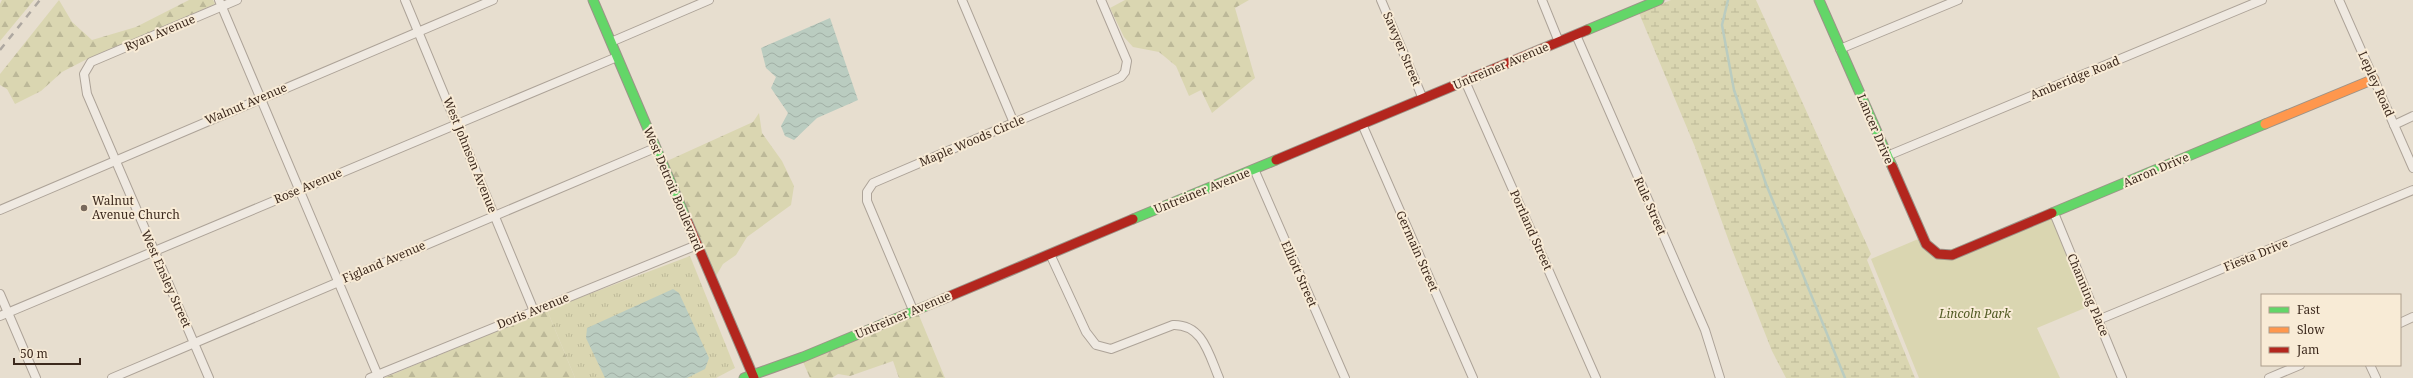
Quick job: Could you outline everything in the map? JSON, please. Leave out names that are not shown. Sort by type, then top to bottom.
[{"type":"street","name":"Ryan Avenue","points":[[85,69],[91,62],[220,3],[238,0]]},
{"type":"street","name":"West Johnson Avenue","points":[[405,0],[534,311]]},
{"type":"street","name":"Walnut Avenue","points":[[0,210],[114,160],[492,0]]},
{"type":"street","name":"West Detroit Boulevard","points":[[593,0],[697,245],[751,377]]},
{"type":"street","points":[[611,42],[709,0]]},
{"type":"street","points":[[962,0],[1014,123]]},
{"type":"street","name":"Maple Woods Circle","points":[[913,310],[867,201],[869,188],[873,183],[1118,79],[1125,72],[1127,61],[1101,0]]},
{"type":"street","name":"Sawyer Street","points":[[1381,0],[1423,99]]},
{"type":"street","points":[[1542,0],[1559,42]]},
{"type":"street","name":"Untreiner Avenue","points":[[751,377],[1254,170],[1659,0]]},
{"type":"street","name":"Lancer Drive","points":[[1819,0],[1926,244],[1937,254]]},
{"type":"street","points":[[1840,49],[1958,0]]},
{"type":"street","name":"Amberidge Road","points":[[1887,156],[2262,0]]},
{"type":"street","name":"Lepley Road","points":[[2340,0],[2413,168]]},
{"type":"street","points":[[220,3],[338,282],[375,377]]},
{"type":"street","name":"Rule Street","points":[[1576,35],[1705,330],[1720,378]]},
{"type":"street","name":"Rose Avenue","points":[[4,314],[617,57]]},
{"type":"street","name":"West Ensley Street","points":[[85,69],[84,84],[87,94],[114,160],[209,378]]},
{"type":"street","name":"Aaron Drive","points":[[1937,254],[1952,255],[2374,79]]},
{"type":"street","name":"Portland Street","points":[[1465,81],[1596,378]]},
{"type":"street","points":[[2394,124],[2413,116]]},
{"type":"street","name":"Germain Street","points":[[1362,124],[1473,378]]},
{"type":"street","name":"Figland Avenue","points":[[112,378],[656,148]]},
{"type":"street","name":"Elliott Street","points":[[1254,170],[1345,378]]},
{"type":"street","name":"Fiesta Drive","points":[[2098,320],[2413,190]]},
{"type":"street","name":"Channing Place","points":[[2054,213],[2122,378]]},
{"type":"street","name":"Doris Avenue","points":[[375,377],[697,245]]},
{"type":"street","points":[[1050,254],[1086,332],[1096,345],[1111,349],[1172,324],[1181,324],[1200,335],[1219,378]]},
{"type":"street","points":[[0,294],[4,314],[36,378]]},
{"type":"street","points":[[2401,323],[2413,317]]},
{"type":"street","points":[[2269,378],[2298,366]]},
{"type":"street","points":[[2370,366],[2376,378]]},
{"type":"green space","points":[[2,0],[34,0],[0,41],[0,4]]},
{"type":"green space","points":[[59,0],[72,22],[92,40],[136,27],[189,0],[213,0],[215,4],[89,58],[62,72],[41,91],[15,104],[7,89],[0,85],[0,74]]},
{"type":"green space","points":[[1125,0],[1249,0],[1235,8],[1255,78],[1212,113],[1201,90],[1189,96],[1176,66],[1159,52],[1133,47],[1124,37],[1110,8]]},
{"type":"green space","points":[[1671,0],[1756,0],[1871,254],[1867,260],[1915,378],[1786,378],[1772,351],[1731,247],[1695,147],[1639,13]]},
{"type":"green space","points":[[759,113],[762,133],[782,161],[794,186],[791,205],[747,237],[736,255],[723,264],[716,276],[667,161],[753,122]]},
{"type":"green space","name":"Lincoln Park","points":[[2054,213],[2092,305],[2037,328],[2060,378],[1919,378],[1871,259],[1923,237],[1937,254]]},
{"type":"green space","points":[[690,256],[735,368],[716,378],[575,378],[547,310]]},
{"type":"green space","points":[[547,310],[575,378],[384,378]]},
{"type":"green space","points":[[918,313],[945,378],[899,378],[893,361],[850,376],[838,374],[832,378],[810,378],[803,362]]},
{"type":"water","points":[[830,18],[858,100],[817,118],[794,140],[785,136],[781,126],[788,113],[771,88],[776,77],[766,68],[761,48]]},
{"type":"water","points":[[673,289],[679,293],[709,358],[705,369],[687,378],[605,378],[586,338],[587,328]]},
{"type":"waterway","points":[[1728,0],[1722,25],[1734,90],[1766,184],[1845,378]]},
{"type":"railway","points":[[0,50],[40,0]]},
{"type":"traffic: fast","points":[[593,0],[685,216]]},
{"type":"traffic: fast","points":[[1587,30],[1659,0]]},
{"type":"traffic: fast","points":[[1819,0],[1892,166]]},
{"type":"traffic: fast","points":[[2052,213],[2265,124]]},
{"type":"traffic: fast","points":[[1133,219],[1276,160]]},
{"type":"traffic: fast","points":[[744,378],[803,357],[943,299]]},
{"type":"traffic: slow","points":[[2265,124],[2374,79]]},
{"type":"traffic: jam","points":[[1276,160],[1587,30]]},
{"type":"traffic: jam","points":[[1892,166],[1926,244],[1938,254],[1952,255],[2052,213]]},
{"type":"traffic: jam","points":[[685,216],[754,378]]},
{"type":"traffic: jam","points":[[943,299],[1133,219]]},
{"type":"place","name":"Walnut Avenue Church","points":[[84,208]]}]
